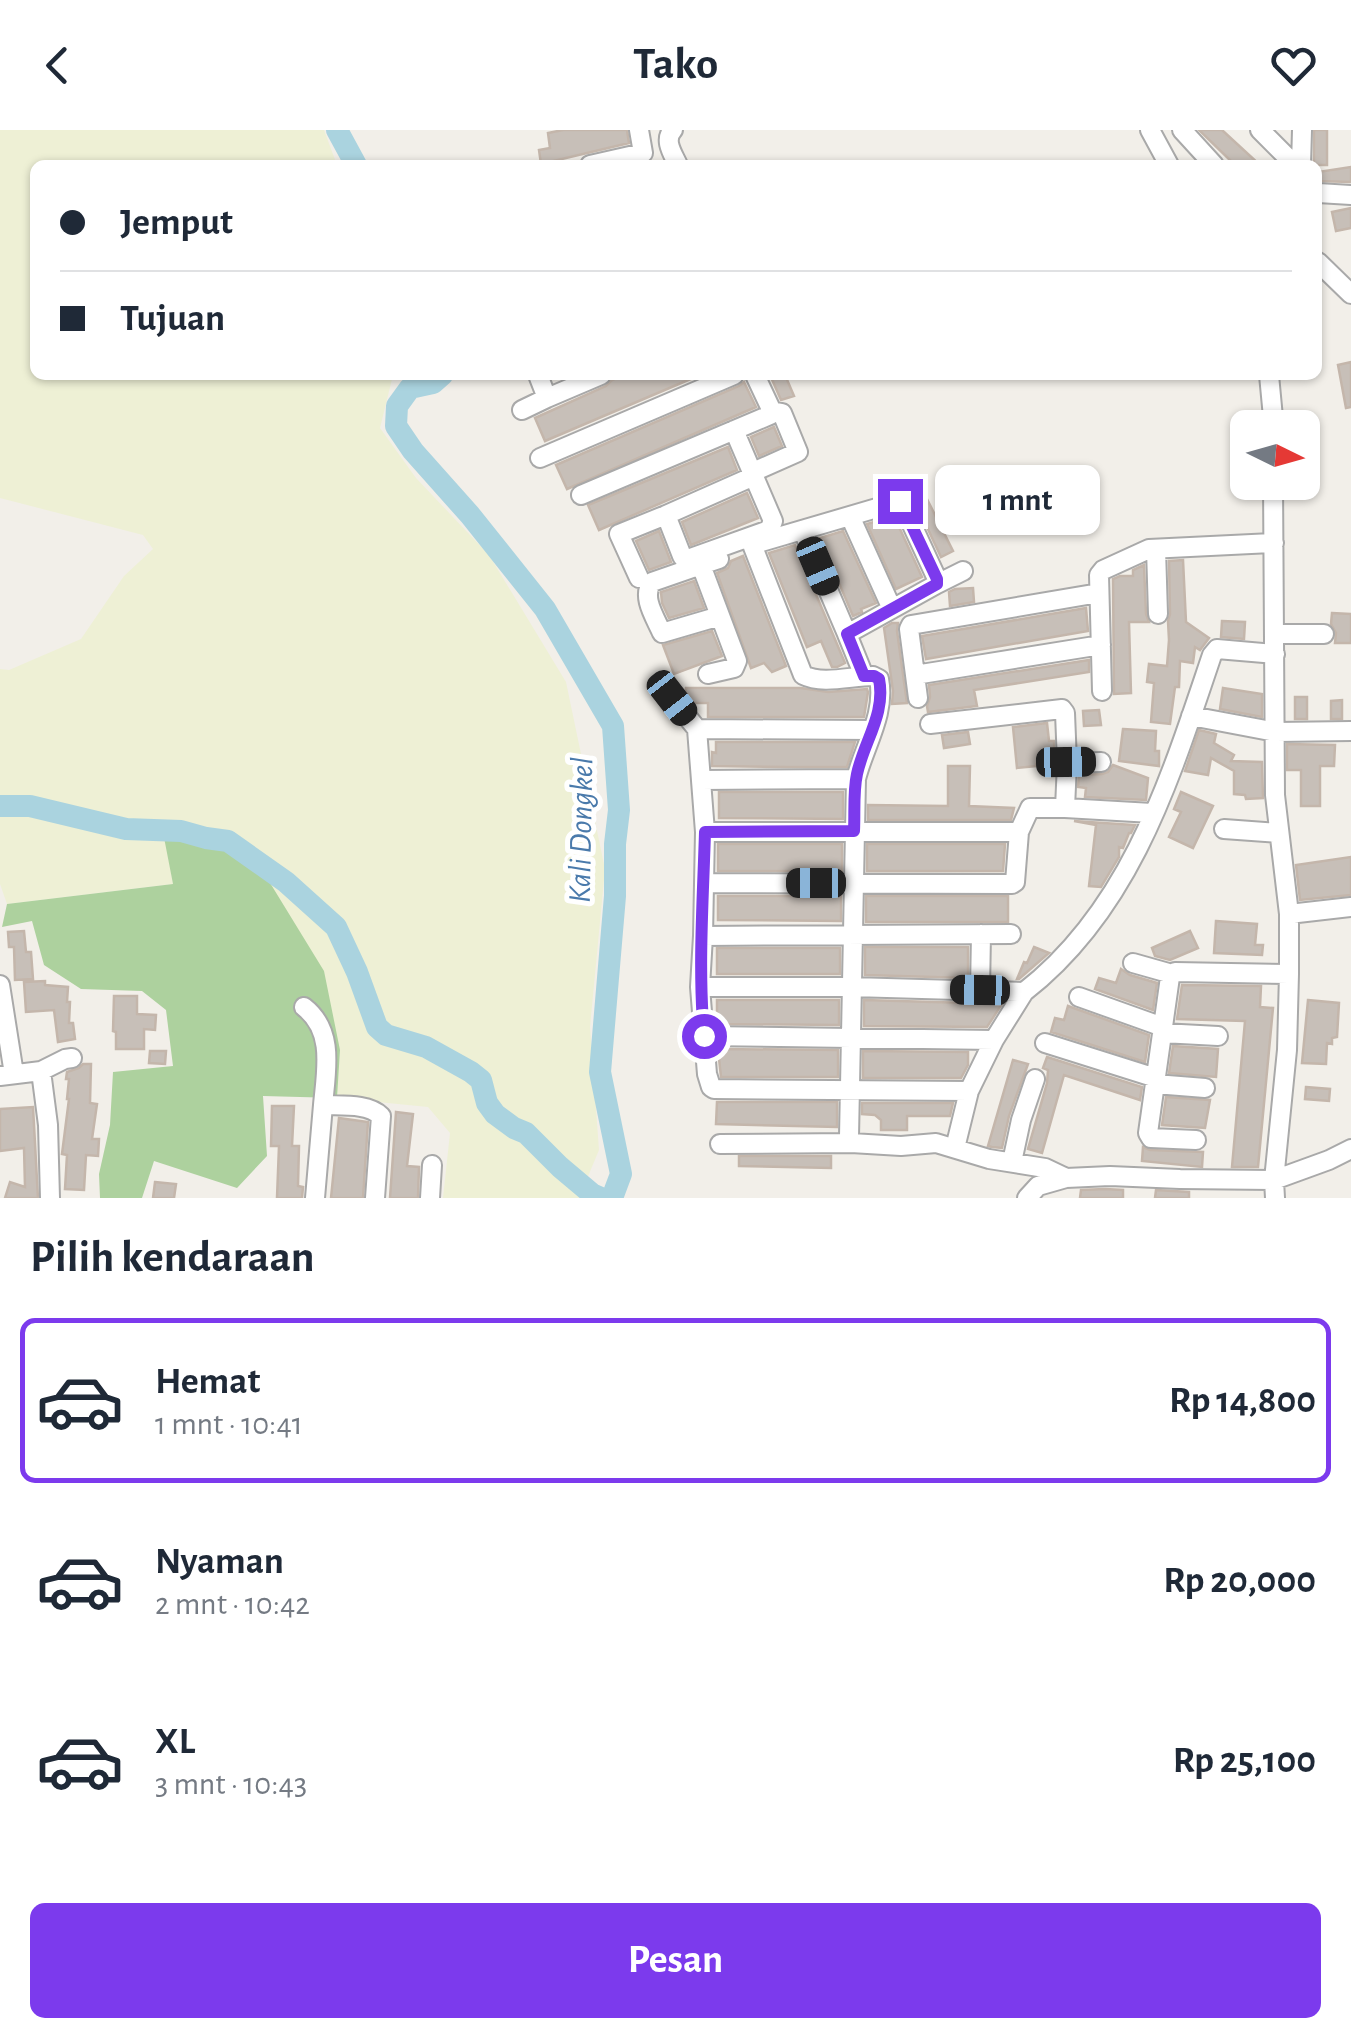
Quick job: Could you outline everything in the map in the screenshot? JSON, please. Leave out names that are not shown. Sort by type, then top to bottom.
[{"type":"street","points":[[615,160],[640,155],[643,150],[639,130]]},
{"type":"street","points":[[673,130],[668,142],[676,160]]},
{"type":"street","points":[[1150,130],[1166,160]]},
{"type":"street","points":[[1182,130],[1209,160]]},
{"type":"street","points":[[1260,130],[1293,160]]},
{"type":"street","points":[[1299,160],[1302,130]]},
{"type":"street","points":[[1322,193],[1351,196]]},
{"type":"street","points":[[1322,266],[1351,294]]},
{"type":"street","points":[[540,380],[547,398]]},
{"type":"street","points":[[522,410],[590,380]]},
{"type":"street","points":[[540,458],[722,380]]},
{"type":"street","points":[[757,380],[771,411]]},
{"type":"street","points":[[1270,380],[1273,410]]},
{"type":"street","points":[[581,495],[771,411]]},
{"type":"street","points":[[639,578],[619,534],[798,452],[782,413],[771,411]]},
{"type":"street","points":[[666,515],[685,560],[769,530],[774,521],[734,430]]},
{"type":"street","points":[[720,616],[662,634],[647,596],[648,586],[761,542],[906,499],[937,584]]},
{"type":"street","points":[[1273,500],[1275,794],[1289,914],[1287,1050],[1274,1189]]},
{"type":"street","points":[[850,516],[892,608]]},
{"type":"street","points":[[803,531],[864,676]]},
{"type":"street","points":[[1102,691],[1099,575],[1103,570],[1149,549],[1274,543]]},
{"type":"street","points":[[752,547],[802,675],[808,679],[874,676],[881,688],[879,714],[856,779],[849,1136],[852,1143]]},
{"type":"street","points":[[1156,549],[1158,614]]},
{"type":"street","points":[[701,565],[737,662],[734,668],[708,674]]},
{"type":"street","points":[[847,634],[963,571]]},
{"type":"street","points":[[918,698],[909,629],[914,622],[1099,593]]},
{"type":"street","points":[[955,1148],[970,1092],[994,1040],[1024,992],[1098,916],[1134,860],[1212,655],[1218,649],[1275,644],[1324,634]]},
{"type":"street","points":[[915,675],[1101,645]]},
{"type":"street","points":[[672,698],[697,730],[705,832],[700,987],[711,1087],[970,1092]]},
{"type":"street","points":[[930,724],[1062,709],[1066,714],[1065,808]]},
{"type":"street","points":[[1190,716],[1276,732],[1351,731]]},
{"type":"street","points":[[697,730],[872,730]]},
{"type":"street","points":[[1066,762],[1101,762]]},
{"type":"street","points":[[701,780],[856,779]]},
{"type":"street","points":[[704,883],[1012,884],[1019,832],[1030,807],[1152,814]]},
{"type":"street","points":[[1224,830],[1278,833]]},
{"type":"street","points":[[705,832],[1019,832]]},
{"type":"street","points":[[1289,914],[1351,907]]},
{"type":"street","points":[[980,934],[980,990]]},
{"type":"street","points":[[703,936],[1011,934]]},
{"type":"street","points":[[1133,963],[1172,974],[1289,974]]},
{"type":"street","points":[[1172,974],[1149,1136],[1196,1140]]},
{"type":"street","points":[[0,985],[7,1075],[41,1071],[72,1058]]},
{"type":"street","points":[[700,987],[1024,992]]},
{"type":"street","points":[[1079,997],[1163,1030],[1218,1036]]},
{"type":"street","points":[[304,1006],[317,1020],[326,1043],[315,1198]]},
{"type":"street","points":[[704,1036],[994,1040]]},
{"type":"street","points":[[1045,1043],[1156,1081],[1206,1088]]},
{"type":"street","points":[[41,1071],[48,1125],[50,1198]]},
{"type":"street","points":[[1012,1162],[1035,1079]]},
{"type":"street","points":[[323,1105],[367,1108],[380,1114],[375,1198]]},
{"type":"street","points":[[720,1144],[936,1144],[965,1154],[1045,1168],[1066,1178]]},
{"type":"street","points":[[1027,1198],[1038,1186],[1066,1178],[1145,1177],[1274,1189],[1351,1149]]},
{"type":"street","points":[[430,1198],[432,1165]]},
{"type":"street","points":[[1144,1198],[1145,1177]]},
{"type":"green space","points":[[0,130],[324,130],[335,160],[30,160],[30,380],[392,380],[380,428],[416,478],[489,555],[566,682],[605,869],[590,1027],[599,1150],[579,1198],[443,1198],[450,1133],[428,1107],[337,1098],[340,1050],[162,822],[173,884],[7,904],[0,884],[0,669],[9,670],[81,639],[124,576],[153,549],[143,535],[0,498]]},
{"type":"green space","points":[[161,822],[245,842],[324,971],[340,1050],[337,1098],[263,1096],[267,1156],[237,1188],[154,1161],[142,1198],[100,1198],[99,1174],[110,1125],[113,1072],[173,1066],[166,1010],[142,991],[81,989],[44,965],[32,921],[2,927],[7,904],[173,884]]},
{"type":"building","points":[[627,130],[629,143],[558,160],[540,160],[539,150],[550,148],[548,133]]},
{"type":"building","points":[[1199,130],[1222,130],[1255,160],[1230,160]]},
{"type":"building","points":[[1314,130],[1327,130],[1327,165],[1314,160]]},
{"type":"building","points":[[1351,167],[1351,182],[1322,181],[1322,171]]},
{"type":"building","points":[[1351,208],[1351,228],[1336,231],[1332,212]]},
{"type":"building","points":[[1351,362],[1351,407],[1346,408],[1338,365]]},
{"type":"building","points":[[612,380],[688,380],[545,441],[535,418]]},
{"type":"building","points":[[772,380],[787,380],[794,396],[781,400]]},
{"type":"building","points":[[744,382],[756,407],[567,489],[556,465]]},
{"type":"building","points":[[774,427],[782,446],[759,456],[751,437]]},
{"type":"building","points":[[728,447],[737,470],[599,530],[588,505]]},
{"type":"building","points":[[747,493],[758,518],[691,545],[682,522]]},
{"type":"building","points":[[926,497],[953,551],[941,557],[918,508]]},
{"type":"building","points":[[894,516],[922,577],[896,589],[867,524]]},
{"type":"building","points":[[659,531],[671,562],[649,570],[636,541]]},
{"type":"building","points":[[843,531],[876,603],[853,616],[820,538]]},
{"type":"building","points":[[795,545],[845,663],[837,667],[832,667],[821,641],[807,647],[769,553]]},
{"type":"building","points":[[743,556],[786,666],[772,672],[764,663],[751,668],[717,573]]},
{"type":"building","points":[[1183,560],[1186,622],[1209,638],[1200,650],[1195,647],[1193,663],[1180,661],[1179,687],[1175,687],[1170,724],[1151,722],[1154,683],[1147,682],[1149,664],[1167,666],[1169,561]]},
{"type":"building","points":[[1144,565],[1149,622],[1129,622],[1131,693],[1114,694],[1113,579],[1133,576],[1133,570]]},
{"type":"building","points":[[694,581],[704,608],[669,618],[661,592]]},
{"type":"building","points":[[973,588],[974,602],[950,606],[949,592]]},
{"type":"building","points":[[1086,608],[1088,631],[926,659],[922,636]]},
{"type":"building","points":[[1332,613],[1351,614],[1351,643],[1335,643]]},
{"type":"building","points":[[1222,621],[1245,622],[1244,639],[1221,637]]},
{"type":"building","points":[[898,623],[907,703],[892,704],[884,628]]},
{"type":"building","points":[[712,631],[722,656],[674,674],[663,645]]},
{"type":"building","points":[[1089,660],[1089,672],[974,690],[977,706],[928,712],[929,685]]},
{"type":"building","points":[[686,688],[868,692],[864,717],[708,717],[708,703],[692,703],[685,695]]},
{"type":"building","points":[[1223,688],[1262,694],[1262,717],[1220,709]]},
{"type":"building","points":[[1295,697],[1307,697],[1307,719],[1295,719]]},
{"type":"building","points":[[1342,700],[1342,719],[1331,719],[1331,701]]},
{"type":"building","points":[[1099,710],[1101,725],[1084,726],[1083,711]]},
{"type":"building","points":[[1047,723],[1049,741],[1054,741],[1054,764],[1017,768],[1013,727]]},
{"type":"building","points":[[1123,729],[1156,731],[1159,766],[1119,761]]},
{"type":"building","points":[[1199,730],[1216,734],[1214,743],[1234,755],[1231,761],[1262,762],[1263,798],[1246,799],[1245,795],[1234,794],[1234,771],[1211,758],[1208,775],[1185,771]]},
{"type":"building","points":[[968,732],[970,744],[944,748],[942,735]]},
{"type":"building","points":[[716,742],[855,742],[847,767],[788,767],[712,766]]},
{"type":"building","points":[[1287,744],[1335,745],[1334,766],[1320,766],[1320,806],[1301,806],[1301,770],[1287,770]]},
{"type":"building","points":[[1113,765],[1148,778],[1146,800],[1085,797],[1086,788],[1078,787],[1079,775],[1102,774]]},
{"type":"building","points":[[948,766],[970,766],[969,806],[1014,808],[1011,820],[868,820],[868,805],[948,806]]},
{"type":"building","points":[[719,792],[843,792],[843,819],[719,818]]},
{"type":"building","points":[[1181,792],[1213,806],[1193,848],[1169,837],[1181,812],[1174,809]]},
{"type":"building","points":[[1074,821],[1135,825],[1123,848],[1119,847],[1119,857],[1101,887],[1089,886],[1096,825]]},
{"type":"building","points":[[718,844],[842,844],[842,871],[718,871]]},
{"type":"building","points":[[867,844],[1005,844],[1003,871],[867,871]]},
{"type":"building","points":[[1351,857],[1351,895],[1300,900],[1296,865]]},
{"type":"building","points":[[718,896],[841,896],[841,921],[718,920]]},
{"type":"building","points":[[866,896],[1008,896],[1008,922],[866,922]]},
{"type":"building","points":[[1216,921],[1257,924],[1255,945],[1263,945],[1262,955],[1214,953]]},
{"type":"building","points":[[24,931],[26,952],[31,952],[33,979],[15,980],[14,947],[9,947],[8,932]]},
{"type":"building","points":[[1190,931],[1198,948],[1170,960],[1155,956],[1152,948]]},
{"type":"building","points":[[865,947],[968,947],[968,978],[865,975]]},
{"type":"building","points":[[1034,947],[1049,953],[1017,979],[1024,962],[1027,963]]},
{"type":"building","points":[[717,948],[840,948],[840,974],[717,974]]},
{"type":"building","points":[[1121,969],[1157,983],[1153,1010],[1095,989],[1099,978],[1116,983]]},
{"type":"building","points":[[45,981],[45,985],[68,987],[69,1023],[73,1023],[75,1039],[58,1042],[54,1010],[26,1012],[24,982]]},
{"type":"building","points":[[1182,985],[1261,986],[1260,1007],[1273,1008],[1258,1167],[1232,1167],[1245,1021],[1177,1019]]},
{"type":"building","points":[[114,996],[137,996],[137,1014],[156,1015],[155,1030],[144,1029],[144,1049],[116,1049]]},
{"type":"building","points":[[717,1000],[839,1000],[839,1025],[717,1024]]},
{"type":"building","points":[[864,1000],[1002,1004],[987,1027],[864,1026]]},
{"type":"building","points":[[1308,1000],[1339,1003],[1337,1037],[1332,1038],[1332,1044],[1327,1043],[1326,1064],[1302,1063]]},
{"type":"building","points":[[1068,1006],[1149,1035],[1145,1062],[1051,1032],[1055,1018],[1064,1020]]},
{"type":"building","points":[[1173,1046],[1218,1049],[1216,1077],[1169,1073]]},
{"type":"building","points":[[718,1049],[838,1050],[838,1077],[721,1077]]},
{"type":"building","points":[[150,1051],[166,1051],[165,1064],[149,1063]]},
{"type":"building","points":[[863,1051],[968,1052],[968,1065],[961,1078],[863,1078]]},
{"type":"building","points":[[1047,1057],[1142,1087],[1140,1100],[1064,1075],[1042,1153],[1028,1149],[1047,1083],[1048,1070],[1043,1068]]},
{"type":"building","points":[[1013,1060],[1028,1064],[1002,1148],[988,1146]]},
{"type":"building","points":[[91,1064],[90,1103],[97,1104],[92,1139],[99,1139],[98,1156],[86,1155],[84,1190],[65,1189],[67,1155],[62,1154],[69,1099],[67,1072]]},
{"type":"building","points":[[1306,1087],[1330,1089],[1329,1101],[1305,1099]]},
{"type":"building","points":[[1166,1097],[1210,1100],[1205,1128],[1162,1125]]},
{"type":"building","points":[[717,1102],[837,1102],[837,1127],[716,1124]]},
{"type":"building","points":[[862,1103],[953,1103],[950,1116],[907,1116],[907,1130],[881,1130],[881,1120],[862,1114]]},
{"type":"building","points":[[272,1106],[294,1106],[292,1146],[299,1146],[298,1186],[303,1187],[302,1198],[277,1198],[279,1146],[271,1146]]},
{"type":"building","points":[[33,1107],[38,1198],[5,1198],[10,1182],[25,1187],[24,1148],[0,1151],[0,1109]]},
{"type":"building","points":[[396,1112],[413,1114],[407,1166],[419,1167],[418,1198],[390,1198]]},
{"type":"building","points":[[339,1118],[368,1122],[363,1198],[331,1198]]},
{"type":"building","points":[[1143,1147],[1203,1152],[1202,1167],[1142,1161]]},
{"type":"building","points":[[739,1156],[831,1156],[831,1168],[739,1166]]},
{"type":"building","points":[[155,1182],[176,1184],[174,1198],[153,1198]]},
{"type":"building","points":[[1081,1190],[1123,1190],[1123,1198],[1080,1198]]},
{"type":"building","points":[[1156,1190],[1189,1192],[1189,1198],[1155,1198]]},
{"type":"waterway","name":"Kali Dongkel","points":[[337,130],[353,160]]},
{"type":"waterway","name":"Kali Dongkel","points":[[436,380],[410,388],[397,406],[396,426],[545,609],[613,726],[619,810],[600,1072],[621,1174],[612,1198]]},
{"type":"waterway","points":[[0,806],[30,806],[126,829],[181,831],[228,841],[286,882],[336,927],[377,1027],[386,1035],[426,1047],[471,1072],[481,1080],[487,1103],[495,1114],[526,1133],[560,1167],[601,1198]]},
{"type":"route","points":[[704,1036],[700,987],[705,832],[854,831],[856,779],[879,714],[881,688],[879,679],[864,676],[847,634],[937,584],[900,501]]}]
